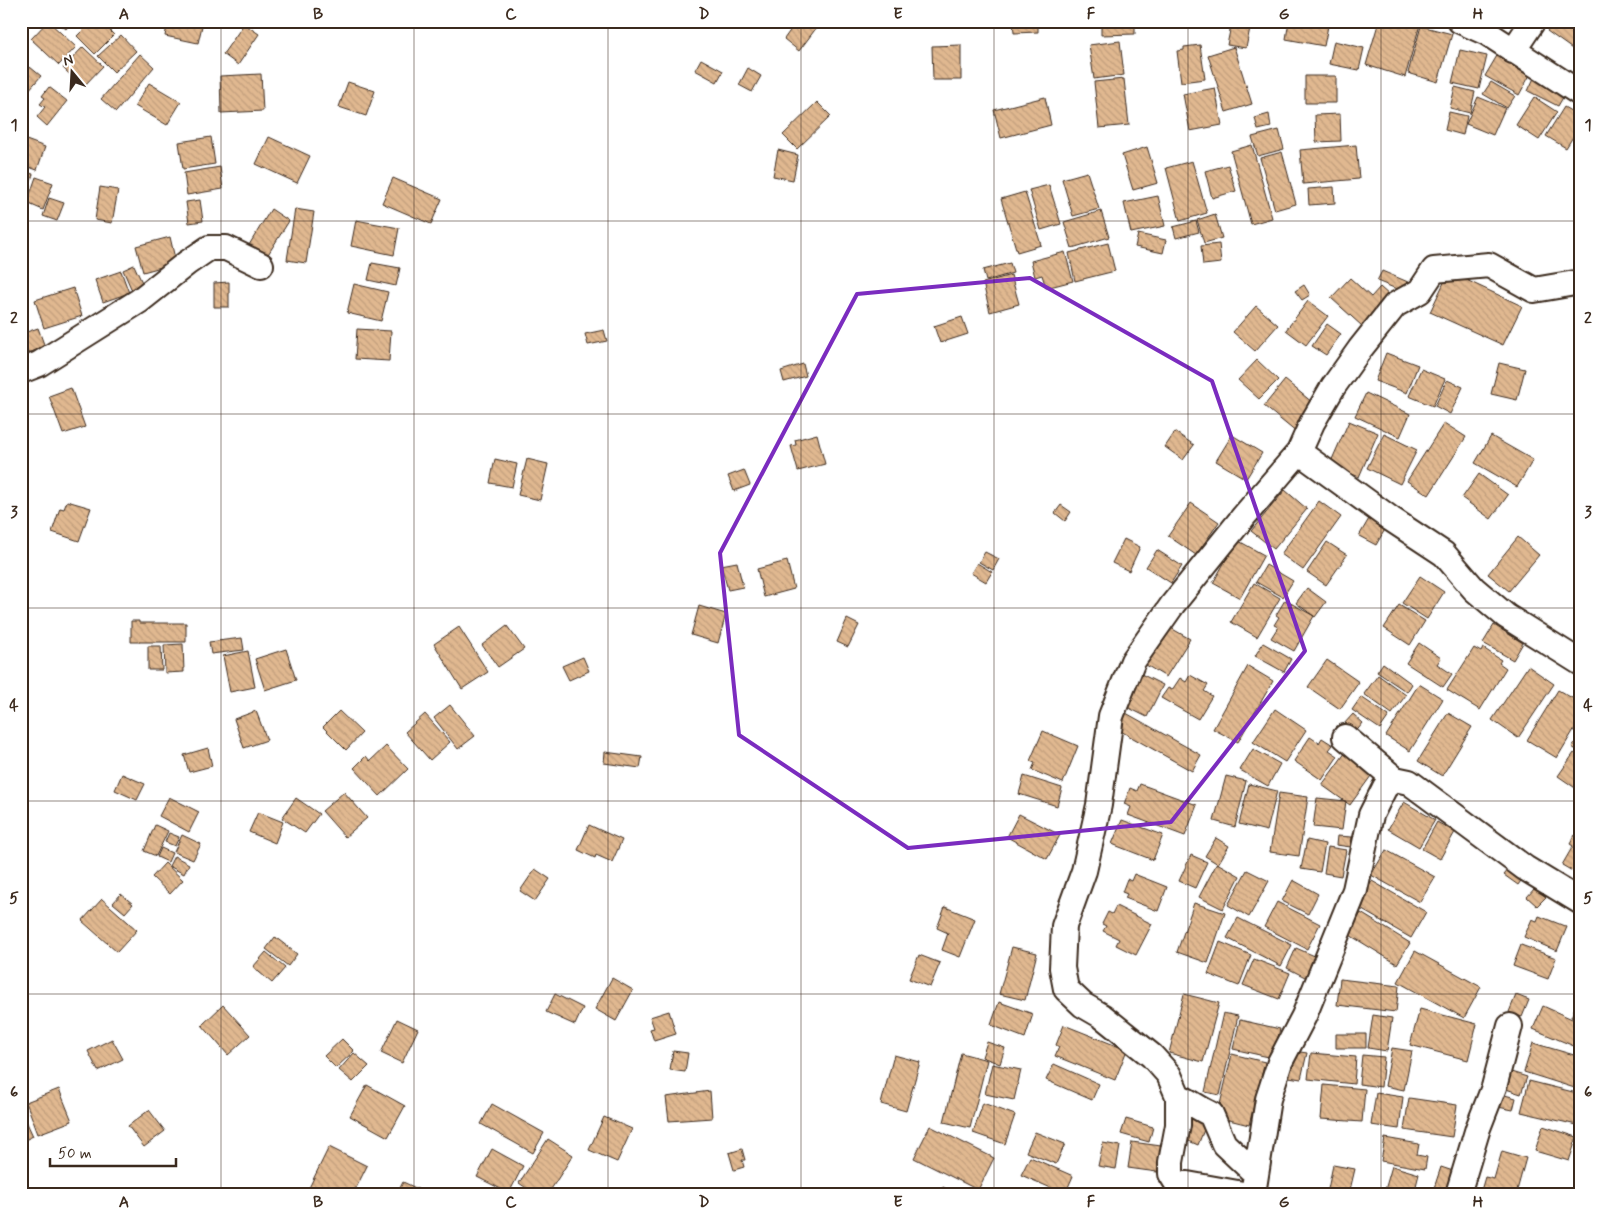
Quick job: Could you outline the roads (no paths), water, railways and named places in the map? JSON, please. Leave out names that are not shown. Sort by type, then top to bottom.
[{"type":"street","points":[[1460,21],[1486,33],[1581,94]]},
{"type":"street","points":[[1513,50],[1533,21]]},
{"type":"street","points":[[21,371],[39,364],[139,301],[187,263],[210,248],[226,248],[261,265]]},
{"type":"street","points":[[1243,1194],[1176,1182],[1171,1174],[1171,1162],[1178,1125],[1178,1096],[1169,1075],[1152,1056],[1102,1016],[1083,1005],[1066,988],[1062,968],[1064,926],[1084,871],[1099,804],[1111,716],[1133,661],[1173,604],[1299,452],[1312,423],[1333,387],[1395,305],[1420,291],[1434,270],[1489,265],[1534,290],[1581,282]]},
{"type":"street","points":[[1299,452],[1391,519],[1444,554],[1474,589],[1506,616],[1581,663]]},
{"type":"street","points":[[1345,737],[1395,779],[1409,782],[1524,868],[1581,902]]},
{"type":"street","points":[[1254,1184],[1268,1099],[1280,1062],[1304,1016],[1355,890],[1371,815],[1385,787],[1395,779]]},
{"type":"street","points":[[1458,1194],[1478,1128],[1494,1087],[1510,1026]]},
{"type":"street","points":[[1178,1096],[1189,1101],[1198,1109],[1211,1114],[1224,1144],[1254,1184]]}]
